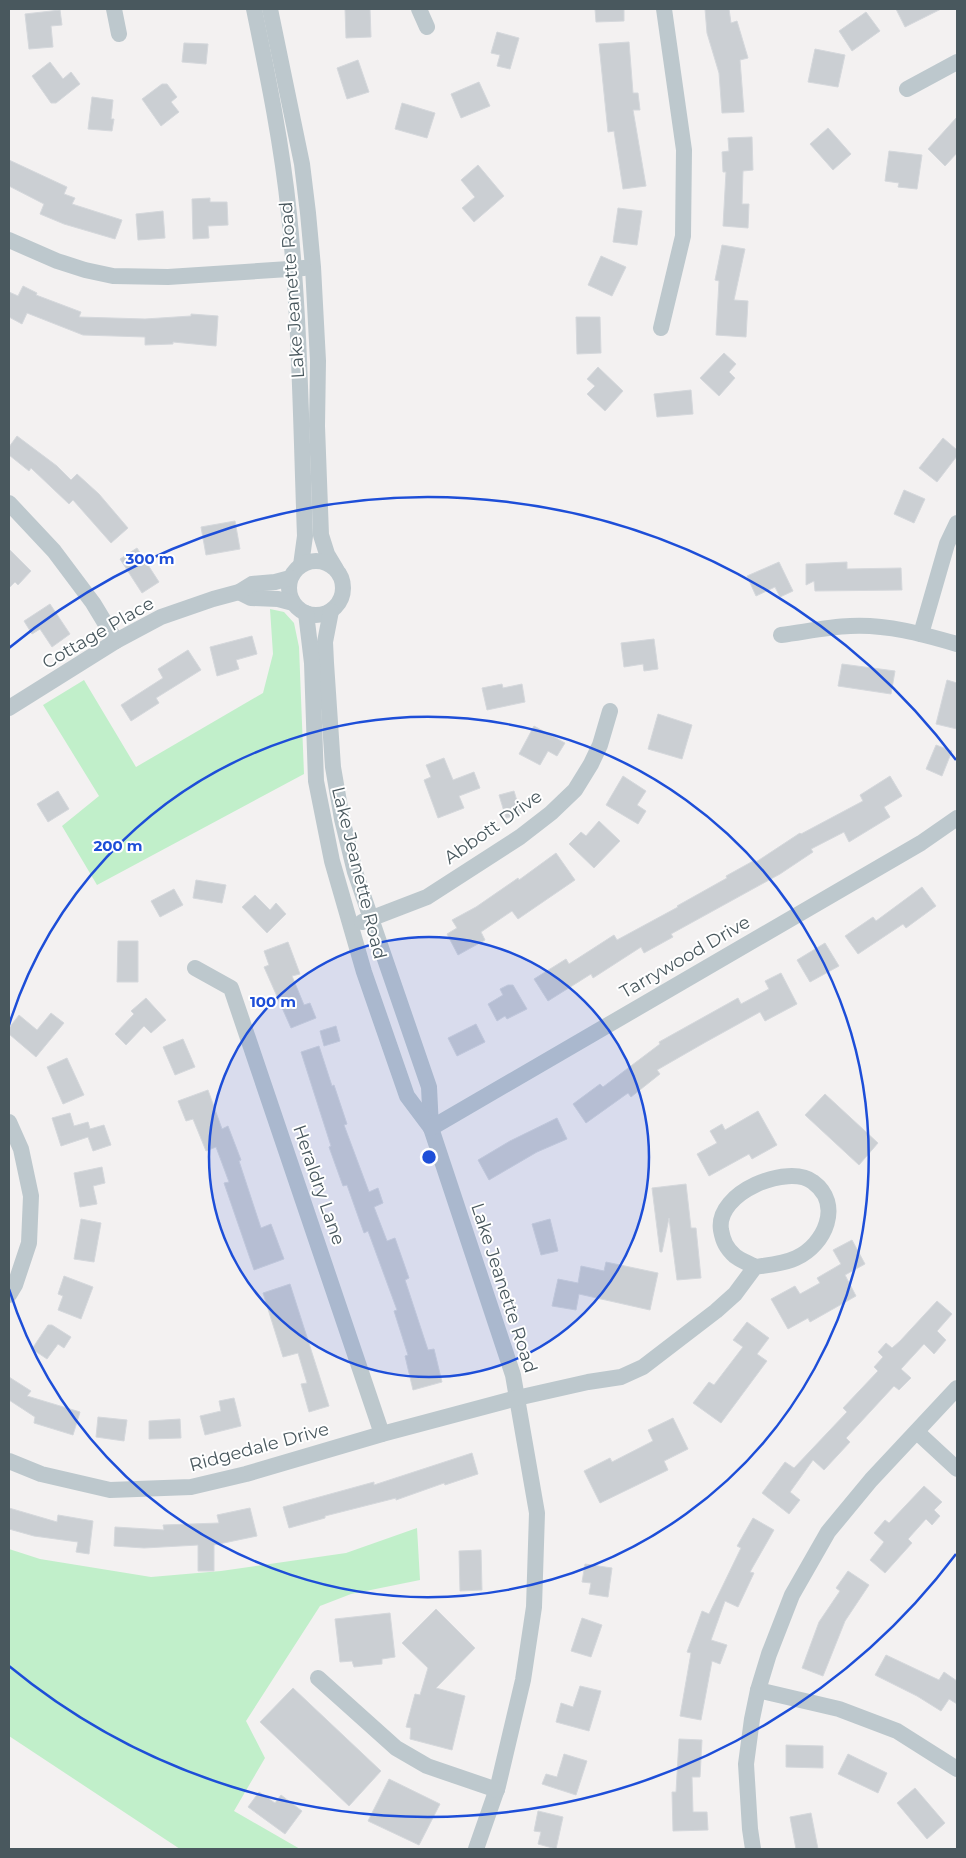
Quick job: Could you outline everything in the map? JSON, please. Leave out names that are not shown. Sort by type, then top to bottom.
[{"type":"street","points":[[114,9],[119,34]]},
{"type":"street","name":"Lake Jeanette Road","points":[[254,9],[284,167],[293,269],[305,536],[301,565]]},
{"type":"street","name":"Lake Jeanette Road","points":[[270,9],[302,164],[313,268],[318,361],[317,426],[321,535],[327,554],[336,569]]},
{"type":"street","points":[[418,9],[427,27]]},
{"type":"street","points":[[661,328],[684,227],[684,150],[664,9]]},
{"type":"street","points":[[907,89],[957,62]]},
{"type":"street","points":[[9,240],[57,261],[113,276],[168,277],[313,268]]},
{"type":"street","points":[[9,503],[54,550],[93,603],[116,641]]},
{"type":"street","points":[[922,634],[947,544],[957,523]]},
{"type":"street","points":[[310,561],[320,561],[336,569],[341,577],[343,586],[342,596],[338,604],[331,611],[323,614],[314,615],[298,609],[289,595],[288,586],[295,570],[310,561]]},
{"type":"street","name":"Cottage Place","points":[[9,708],[116,641],[161,617],[239,592],[252,584],[275,582],[290,578]]},
{"type":"street","points":[[239,592],[251,598],[278,599],[293,603]]},
{"type":"street","name":"Lake Jeanette Road","points":[[331,611],[326,642],[326,656],[333,767],[342,818],[352,861],[429,1087],[431,1128],[514,1375],[537,1513],[534,1607],[523,1680],[497,1790],[476,1849]]},
{"type":"street","name":"Lake Jeanette Road","points":[[306,613],[312,663],[316,781],[332,860],[364,972],[407,1096],[431,1128]]},
{"type":"street","points":[[781,635],[822,628],[852,626],[883,627],[922,634],[957,644]]},
{"type":"street","name":"Abbott Drive","points":[[351,926],[427,897],[520,837],[551,813],[574,790],[591,764],[600,745],[610,711]]},
{"type":"street","name":"Tarrywood Drive","points":[[431,1128],[921,843],[957,818]]},
{"type":"street","name":"Heraldry Lane","points":[[195,968],[231,988],[382,1434]]},
{"type":"street","points":[[9,1122],[20,1149],[31,1196],[29,1243],[15,1285],[9,1295]]},
{"type":"street","points":[[802,1176],[812,1180],[821,1188],[828,1201],[829,1217],[825,1231],[796,1258],[755,1267],[735,1256],[723,1242],[720,1225],[724,1209],[736,1196],[755,1184],[782,1177],[802,1176]]},
{"type":"street","name":"Ridgedale Drive","points":[[9,1461],[41,1474],[110,1490],[191,1487],[246,1474],[382,1434],[517,1398],[588,1382],[621,1377],[643,1367],[716,1311],[735,1294],[755,1267]]},
{"type":"street","points":[[753,1849],[746,1764],[758,1690],[769,1654],[792,1595],[828,1532],[871,1480],[957,1388]]},
{"type":"street","points":[[917,1432],[957,1470]]},
{"type":"street","points":[[318,1678],[396,1748],[427,1766],[497,1790]]},
{"type":"street","points":[[758,1690],[839,1709],[897,1731],[957,1769]]},
{"type":"green space","points":[[270,609],[284,612],[294,623],[299,647],[304,774],[97,885],[62,826],[99,796],[43,705],[84,680],[136,767],[263,693],[273,654]]},
{"type":"green space","points":[[417,1528],[420,1580],[351,1594],[320,1606],[246,1721],[265,1758],[234,1811],[300,1849],[180,1849],[9,1736],[9,1549],[40,1559],[151,1577],[221,1571],[346,1553]]},
{"type":"building","points":[[345,9],[370,9],[371,37],[346,38]]},
{"type":"building","points":[[595,9],[624,9],[624,21],[596,22]]},
{"type":"building","points":[[705,9],[729,9],[731,23],[737,21],[748,58],[740,60],[744,112],[722,113],[719,73],[707,33]]},
{"type":"building","points":[[896,9],[941,9],[905,27]]},
{"type":"building","points":[[60,10],[62,25],[51,26],[53,47],[29,49],[25,14]]},
{"type":"building","points":[[866,12],[880,31],[852,51],[839,31]]},
{"type":"building","points":[[497,32],[519,38],[510,69],[497,66],[500,55],[491,53]]},
{"type":"building","points":[[629,42],[633,93],[638,93],[640,110],[633,110],[646,186],[623,189],[614,131],[608,132],[599,44]]},
{"type":"building","points":[[184,43],[208,44],[206,64],[182,62]]},
{"type":"building","points":[[815,49],[845,55],[838,87],[808,82]]},
{"type":"building","points":[[358,60],[369,92],[347,99],[337,68]]},
{"type":"building","points":[[50,62],[63,79],[71,72],[80,84],[56,103],[51,103],[32,76]]},
{"type":"building","points":[[479,82],[490,106],[461,118],[451,94]]},
{"type":"building","points":[[162,84],[167,84],[177,97],[171,102],[179,112],[161,126],[142,99]]},
{"type":"building","points":[[92,97],[113,100],[111,119],[114,119],[112,131],[88,129]]},
{"type":"building","points":[[402,103],[435,113],[427,138],[395,129]]},
{"type":"building","points":[[957,117],[957,153],[945,166],[928,149]]},
{"type":"building","points":[[828,128],[851,154],[833,170],[810,144]]},
{"type":"building","points":[[752,137],[753,170],[743,171],[742,204],[749,204],[748,228],[723,226],[726,172],[723,172],[722,152],[729,151],[728,138]]},
{"type":"building","points":[[889,151],[922,155],[917,189],[898,187],[899,183],[885,181]]},
{"type":"building","points":[[9,160],[67,187],[64,194],[75,198],[72,204],[122,220],[115,239],[64,224],[40,214],[44,204],[9,186]]},
{"type":"building","points":[[478,165],[504,196],[474,222],[462,208],[475,197],[461,180]]},
{"type":"building","points":[[210,198],[210,202],[227,202],[228,225],[208,226],[209,238],[193,239],[192,199]]},
{"type":"building","points":[[618,208],[642,211],[637,245],[613,242]]},
{"type":"building","points":[[163,211],[165,238],[138,240],[136,214]]},
{"type":"building","points":[[722,245],[745,249],[734,300],[748,301],[746,337],[716,335],[719,281],[715,280]]},
{"type":"building","points":[[601,256],[626,267],[612,296],[588,285]]},
{"type":"building","points":[[23,286],[37,293],[36,295],[81,312],[79,317],[145,319],[191,316],[191,314],[218,316],[216,346],[173,342],[173,344],[145,345],[145,337],[83,335],[27,313],[22,324],[9,317],[9,292],[18,296]]},
{"type":"building","points":[[576,317],[600,317],[601,353],[577,354]]},
{"type":"building","points":[[724,353],[736,364],[729,372],[735,378],[719,396],[700,378]]},
{"type":"building","points":[[598,367],[623,391],[605,411],[587,394],[595,386],[587,379]]},
{"type":"building","points":[[691,390],[693,414],[657,417],[654,394]]},
{"type":"building","points":[[17,436],[57,466],[71,480],[77,474],[99,494],[128,528],[111,543],[73,500],[69,504],[31,468],[29,471],[9,455],[9,447]]},
{"type":"building","points":[[943,438],[957,450],[957,456],[937,482],[919,468]]},
{"type":"building","points":[[904,490],[925,499],[914,523],[894,514]]},
{"type":"building","points":[[235,521],[240,549],[206,555],[201,527]]},
{"type":"building","points":[[137,548],[159,582],[142,593],[120,559]]},
{"type":"building","points":[[9,549],[31,571],[18,585],[15,582],[9,588]]},
{"type":"building","points":[[779,562],[793,591],[780,597],[775,587],[756,596],[747,576]]},
{"type":"building","points":[[847,562],[847,569],[901,568],[902,590],[815,591],[814,581],[806,585],[806,564]]},
{"type":"building","points":[[50,604],[70,634],[52,647],[40,629],[32,634],[24,621]]},
{"type":"building","points":[[252,636],[257,654],[236,660],[239,669],[217,676],[210,647]]},
{"type":"building","points":[[654,639],[658,669],[644,671],[643,664],[624,667],[621,643]]},
{"type":"building","points":[[188,650],[201,670],[156,698],[159,703],[131,721],[121,705],[163,678],[158,669]]},
{"type":"building","points":[[842,664],[895,671],[891,694],[838,686]]},
{"type":"building","points":[[947,680],[957,683],[957,729],[936,724]]},
{"type":"building","points":[[502,684],[503,688],[522,684],[525,702],[487,710],[482,688]]},
{"type":"building","points":[[658,714],[692,725],[682,759],[648,749]]},
{"type":"building","points":[[534,726],[565,743],[557,756],[548,751],[540,765],[519,754]]},
{"type":"building","points":[[936,745],[952,751],[942,776],[926,769]]},
{"type":"building","points":[[444,758],[453,780],[474,772],[480,788],[459,796],[464,808],[438,818],[424,780],[431,777],[426,765]]},
{"type":"building","points":[[623,776],[646,791],[637,805],[646,811],[638,824],[606,805]]},
{"type":"building","points":[[890,776],[902,796],[884,807],[890,817],[849,842],[844,832],[811,849],[813,852],[780,874],[671,934],[673,937],[644,953],[641,947],[593,978],[591,974],[548,1001],[534,979],[566,959],[569,964],[614,935],[617,940],[678,907],[727,878],[726,876],[755,860],[756,862],[800,833],[863,801],[860,795]]},
{"type":"building","points":[[58,791],[69,809],[48,822],[37,804]]},
{"type":"building","points":[[514,791],[521,814],[506,818],[499,795]]},
{"type":"building","points":[[599,821],[620,841],[594,868],[569,844],[581,832],[586,836]]},
{"type":"building","points":[[556,853],[575,880],[518,919],[512,911],[481,932],[485,940],[458,955],[447,934],[457,928],[452,920],[476,907],[518,878],[519,880]]},
{"type":"building","points":[[196,880],[226,885],[222,903],[193,898]]},
{"type":"building","points":[[922,887],[936,906],[906,928],[903,924],[858,954],[845,936],[873,917],[876,921]]},
{"type":"building","points":[[174,889],[183,905],[160,917],[151,901]]},
{"type":"building","points":[[255,895],[270,910],[276,903],[286,914],[267,933],[242,907]]},
{"type":"building","points":[[118,941],[138,941],[138,982],[117,982]]},
{"type":"building","points":[[288,942],[300,974],[292,976],[304,1005],[310,1003],[316,1018],[291,1028],[264,967],[269,965],[264,951]]},
{"type":"building","points":[[825,943],[839,966],[810,982],[797,960]]},
{"type":"building","points":[[781,973],[797,1004],[765,1021],[760,1012],[704,1043],[657,1070],[660,1074],[631,1097],[628,1093],[586,1123],[573,1104],[600,1084],[603,1087],[660,1044],[659,1042],[738,998],[741,1004],[769,989],[765,981]]},
{"type":"building","points":[[513,985],[527,1009],[507,1019],[505,1016],[497,1021],[488,1004],[503,995],[500,989]]},
{"type":"building","points":[[146,998],[166,1020],[151,1033],[144,1026],[126,1045],[115,1034],[134,1014],[131,1011]]},
{"type":"building","points":[[51,1013],[64,1023],[36,1057],[9,1034],[9,1028],[19,1015],[37,1030]]},
{"type":"building","points":[[476,1024],[485,1042],[457,1056],[448,1038]]},
{"type":"building","points":[[336,1026],[340,1041],[324,1046],[320,1031]]},
{"type":"building","points":[[183,1039],[195,1067],[175,1075],[163,1047]]},
{"type":"building","points":[[319,1046],[347,1124],[344,1125],[369,1192],[378,1188],[383,1203],[374,1207],[387,1241],[395,1238],[409,1278],[405,1280],[428,1350],[434,1349],[442,1382],[413,1390],[405,1356],[408,1355],[394,1311],[397,1310],[368,1231],[364,1233],[347,1185],[343,1186],[329,1147],[331,1146],[301,1052]]},
{"type":"building","points":[[67,1058],[84,1095],[63,1104],[47,1067]]},
{"type":"building","points":[[208,1090],[222,1129],[228,1126],[241,1160],[239,1161],[261,1228],[271,1224],[284,1259],[254,1270],[224,1183],[229,1182],[216,1147],[206,1151],[193,1119],[186,1121],[178,1101]]},
{"type":"building","points":[[825,1094],[878,1143],[859,1165],[805,1115]]},
{"type":"building","points":[[758,1111],[777,1145],[752,1159],[749,1154],[709,1176],[697,1154],[717,1143],[710,1131],[722,1124],[725,1130]]},
{"type":"building","points":[[70,1113],[74,1126],[88,1122],[90,1129],[104,1125],[111,1145],[93,1151],[88,1137],[61,1146],[52,1118]]},
{"type":"building","points":[[557,1118],[567,1139],[537,1152],[489,1180],[478,1160],[510,1141]]},
{"type":"building","points":[[102,1167],[105,1183],[93,1186],[97,1204],[80,1207],[74,1173]]},
{"type":"building","points":[[686,1184],[691,1228],[696,1228],[701,1278],[677,1280],[669,1218],[662,1252],[660,1252],[652,1188]]},
{"type":"building","points":[[81,1219],[101,1223],[94,1262],[74,1259]]},
{"type":"building","points":[[550,1219],[558,1251],[541,1255],[532,1224]]},
{"type":"building","points":[[852,1240],[865,1264],[845,1275],[856,1296],[810,1322],[808,1318],[788,1329],[771,1299],[795,1286],[800,1294],[820,1283],[817,1278],[841,1264],[833,1250]]},
{"type":"building","points":[[606,1262],[658,1273],[650,1310],[579,1294],[576,1310],[552,1306],[558,1279],[578,1283],[581,1266],[604,1271]]},
{"type":"building","points":[[64,1276],[93,1287],[81,1319],[58,1310],[63,1296],[58,1294]]},
{"type":"building","points":[[290,1284],[329,1406],[309,1412],[301,1384],[307,1383],[298,1353],[283,1357],[263,1293]]},
{"type":"building","points":[[937,1301],[952,1314],[937,1331],[946,1340],[934,1354],[924,1344],[901,1369],[911,1378],[899,1390],[894,1386],[846,1438],[850,1442],[824,1470],[813,1460],[790,1492],[800,1500],[789,1514],[762,1493],[785,1462],[794,1468],[847,1412],[843,1408],[878,1371],[874,1367],[883,1357],[878,1352],[886,1343],[892,1348]]},
{"type":"building","points":[[747,1322],[769,1338],[757,1354],[767,1361],[721,1423],[693,1403],[709,1382],[714,1385],[743,1347],[733,1340]]},
{"type":"building","points":[[48,1325],[52,1325],[71,1337],[64,1348],[58,1344],[47,1359],[32,1349]]},
{"type":"building","points":[[9,1377],[31,1391],[27,1396],[80,1412],[73,1435],[34,1423],[35,1417],[9,1400]]},
{"type":"building","points":[[234,1398],[241,1426],[205,1435],[200,1416],[221,1411],[219,1401]]},
{"type":"building","points":[[98,1417],[127,1420],[124,1441],[96,1437]]},
{"type":"building","points":[[673,1418],[688,1449],[664,1461],[668,1470],[600,1503],[584,1471],[610,1458],[612,1462],[653,1441],[648,1430]]},
{"type":"building","points":[[180,1419],[181,1438],[149,1439],[149,1421]]},
{"type":"building","points":[[472,1453],[478,1474],[445,1485],[444,1483],[396,1500],[396,1498],[325,1516],[325,1518],[289,1528],[283,1507],[374,1482],[374,1485]]},
{"type":"building","points":[[924,1486],[942,1502],[934,1510],[940,1516],[932,1525],[926,1519],[908,1539],[912,1543],[885,1573],[870,1560],[884,1542],[874,1533],[885,1520],[889,1523]]},
{"type":"building","points":[[9,1508],[57,1522],[58,1515],[93,1521],[89,1554],[76,1552],[78,1542],[34,1536],[9,1529]]},
{"type":"building","points":[[250,1508],[257,1536],[214,1545],[214,1571],[198,1571],[198,1545],[144,1548],[114,1546],[115,1527],[164,1530],[163,1525],[219,1523],[217,1515]]},
{"type":"building","points":[[753,1518],[774,1530],[750,1572],[754,1573],[738,1607],[725,1601],[711,1640],[727,1645],[720,1664],[712,1661],[701,1720],[680,1716],[691,1653],[687,1652],[702,1611],[709,1614],[741,1548],[737,1546]]},
{"type":"building","points":[[481,1550],[482,1590],[460,1591],[459,1551]]},
{"type":"building","points":[[585,1564],[612,1568],[608,1597],[589,1594],[591,1583],[582,1582]]},
{"type":"building","points":[[848,1571],[869,1585],[845,1621],[823,1676],[802,1668],[819,1622],[840,1591],[836,1588]]},
{"type":"building","points":[[436,1609],[475,1648],[436,1688],[465,1696],[452,1750],[410,1739],[411,1728],[406,1727],[415,1694],[420,1695],[428,1668],[402,1643]]},
{"type":"building","points":[[390,1613],[395,1657],[382,1659],[382,1664],[354,1667],[352,1661],[340,1662],[335,1619]]},
{"type":"building","points":[[582,1618],[602,1625],[591,1657],[571,1651]]},
{"type":"building","points":[[886,1655],[939,1680],[944,1672],[957,1681],[957,1704],[949,1699],[941,1711],[917,1696],[875,1675]]},
{"type":"building","points":[[580,1686],[601,1691],[589,1731],[556,1722],[561,1703],[573,1707]]},
{"type":"building","points":[[293,1688],[381,1771],[349,1806],[260,1722]]},
{"type":"building","points":[[679,1739],[702,1740],[700,1777],[692,1777],[693,1812],[707,1812],[708,1830],[673,1831],[672,1792],[676,1792]]},
{"type":"building","points":[[786,1745],[823,1746],[823,1768],[786,1767]]},
{"type":"building","points":[[564,1754],[587,1761],[576,1795],[542,1784],[546,1774],[557,1777]]},
{"type":"building","points":[[848,1754],[887,1773],[878,1793],[838,1774]]},
{"type":"building","points":[[389,1779],[440,1804],[419,1845],[368,1821]]},
{"type":"building","points":[[915,1788],[945,1823],[927,1839],[897,1803]]},
{"type":"building","points":[[259,1792],[275,1803],[281,1795],[302,1811],[285,1834],[248,1807]]},
{"type":"building","points":[[538,1811],[563,1817],[556,1849],[538,1844],[541,1832],[534,1831]]},
{"type":"building","points":[[811,1813],[818,1849],[796,1849],[790,1817]]}]
